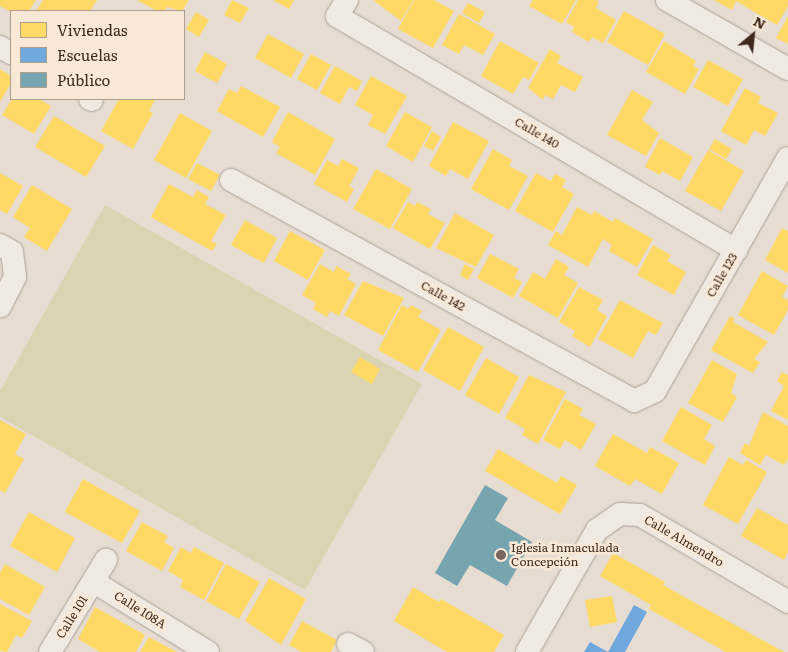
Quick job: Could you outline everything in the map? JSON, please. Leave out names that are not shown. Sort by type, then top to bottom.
[{"type":"street","points":[[668,0],[788,69]]},
{"type":"street","name":"Calle 140","points":[[342,8],[736,250]]},
{"type":"street","name":"Calle 123","points":[[655,391],[788,158]]},
{"type":"street","name":"Calle 142","points":[[231,180],[634,401],[655,391]]},
{"type":"street","points":[[0,245],[12,252],[15,277],[0,306]]},
{"type":"street","name":"Calle Almendro","points":[[527,652],[597,530],[620,514],[640,515],[788,602]]},
{"type":"street","points":[[94,582],[106,560]]},
{"type":"street","name":"Calle 101","points":[[50,652],[94,582]]},
{"type":"street","name":"Calle 108A","points":[[94,582],[208,652]]},
{"type":"shaded area","points":[[105,205],[422,384],[305,590],[0,417],[0,391]]},
{"type":"building: Viviendas","points":[[0,0],[36,0],[30,10],[10,11],[0,6]]},
{"type":"building: Viviendas","points":[[43,0],[97,0],[91,10],[37,10]]},
{"type":"building: Viviendas","points":[[137,0],[189,0],[183,10],[167,7],[165,10],[155,10]]},
{"type":"building: Viviendas","points":[[232,0],[249,8],[240,23],[224,15]]},
{"type":"building: Viviendas","points":[[273,0],[294,0],[289,9]]},
{"type":"building: Viviendas","points":[[373,0],[413,0],[401,21]]},
{"type":"building: Viviendas","points":[[414,0],[434,0],[454,11],[433,48],[398,29]]},
{"type":"building: Viviendas","points":[[533,0],[576,0],[562,24],[529,6]]},
{"type":"building: Viviendas","points":[[578,0],[596,0],[599,2],[596,8],[616,20],[603,43],[592,37],[589,42],[572,32],[574,27],[566,22]]},
{"type":"building: Viviendas","points":[[714,0],[788,0],[788,6],[777,25],[736,1],[732,10]]},
{"type":"building: Viviendas","points":[[468,3],[485,12],[479,23],[462,13]]},
{"type":"building: Viviendas","points":[[624,11],[665,34],[648,65],[607,42]]},
{"type":"building: Viviendas","points":[[196,12],[209,20],[199,37],[186,29]]},
{"type":"building: Viviendas","points":[[459,14],[495,34],[483,55],[464,45],[459,54],[442,45]]},
{"type":"building: Viviendas","points":[[788,16],[788,44],[776,38]]},
{"type":"building: Viviendas","points":[[268,34],[304,54],[291,78],[255,58]]},
{"type":"building: Viviendas","points":[[500,41],[539,63],[529,80],[523,77],[513,94],[481,76]]},
{"type":"building: Viviendas","points":[[664,41],[696,61],[693,66],[699,69],[685,94],[646,72]]},
{"type":"building: Viviendas","points":[[550,49],[561,56],[557,63],[583,77],[575,92],[561,85],[553,99],[545,95],[543,100],[528,88]]},
{"type":"building: Viviendas","points":[[205,52],[227,64],[217,83],[195,71]]},
{"type":"building: Viviendas","points":[[311,54],[331,65],[317,90],[297,79]]},
{"type":"building: Viviendas","points":[[708,60],[743,79],[728,106],[693,87]]},
{"type":"building: Viviendas","points":[[335,66],[362,81],[357,91],[349,87],[340,104],[320,93]]},
{"type":"building: Viviendas","points":[[0,69],[10,75],[10,85],[0,102]]},
{"type":"building: Viviendas","points":[[371,76],[407,96],[385,134],[368,125],[373,115],[355,105]]},
{"type":"building: Viviendas","points":[[241,86],[280,107],[263,137],[217,111],[229,89],[237,93]]},
{"type":"building: Viviendas","points":[[745,88],[761,97],[758,103],[778,113],[765,136],[754,130],[746,145],[721,131]]},
{"type":"building: Viviendas","points":[[632,90],[653,102],[642,120],[659,133],[646,156],[607,135]]},
{"type":"building: Viviendas","points":[[11,100],[41,100],[51,106],[34,134],[2,115]]},
{"type":"building: Viviendas","points":[[118,100],[155,100],[149,111],[153,113],[133,149],[101,131]]},
{"type":"building: Viviendas","points":[[288,112],[335,139],[315,175],[276,153],[280,147],[272,142]]},
{"type":"building: Viviendas","points":[[405,112],[432,127],[413,162],[386,146]]},
{"type":"building: Viviendas","points":[[180,113],[212,131],[186,178],[154,160]]},
{"type":"building: Viviendas","points":[[54,116],[105,146],[86,177],[35,147]]},
{"type":"building: Viviendas","points":[[453,122],[489,141],[468,179],[450,169],[446,176],[429,166]]},
{"type":"building: Viviendas","points":[[432,131],[441,137],[433,151],[424,146]]},
{"type":"building: Viviendas","points":[[660,138],[693,157],[680,181],[662,171],[660,175],[645,167]]},
{"type":"building: Viviendas","points":[[715,139],[732,149],[726,159],[709,149]]},
{"type":"building: Viviendas","points":[[493,149],[512,160],[509,166],[528,176],[509,210],[471,189]]},
{"type":"building: Viviendas","points":[[708,150],[744,171],[721,211],[685,191]]},
{"type":"building: Viviendas","points":[[342,159],[359,168],[349,186],[354,189],[347,202],[314,184],[327,160],[338,166]]},
{"type":"building: Viviendas","points":[[197,163],[220,175],[211,191],[188,179]]},
{"type":"building: Viviendas","points":[[376,169],[412,189],[390,229],[353,209]]},
{"type":"building: Viviendas","points":[[0,173],[23,186],[7,214],[0,210]]},
{"type":"building: Viviendas","points":[[536,173],[551,181],[555,174],[566,180],[562,187],[574,194],[553,232],[515,211]]},
{"type":"building: Viviendas","points":[[169,184],[193,197],[197,190],[209,197],[205,204],[226,215],[211,241],[217,244],[212,251],[151,217]]},
{"type":"building: Viviendas","points":[[32,185],[72,209],[47,251],[24,237],[30,228],[13,217]]},
{"type":"building: Viviendas","points":[[408,202],[415,206],[417,202],[431,209],[428,214],[445,223],[430,249],[393,228]]},
{"type":"building: Viviendas","points":[[577,207],[592,215],[594,211],[613,222],[615,218],[653,239],[637,267],[609,251],[612,245],[603,239],[588,267],[548,245],[556,231],[562,235]]},
{"type":"building: Viviendas","points":[[455,213],[494,235],[476,267],[436,248]]},
{"type":"building: Viviendas","points":[[245,220],[277,238],[264,263],[231,245]]},
{"type":"building: Viviendas","points":[[782,228],[788,231],[788,273],[765,260]]},
{"type":"building: Viviendas","points":[[290,231],[325,250],[308,280],[274,261]]},
{"type":"building: Viviendas","points":[[653,245],[671,255],[667,261],[686,272],[674,295],[637,275]]},
{"type":"building: Viviendas","points":[[490,254],[519,269],[514,278],[522,282],[513,298],[477,278]]},
{"type":"building: Viviendas","points":[[556,259],[569,267],[564,275],[578,283],[558,318],[519,296],[533,272],[545,279]]},
{"type":"building: Viviendas","points":[[320,264],[334,272],[336,266],[351,274],[347,279],[356,284],[339,316],[330,311],[327,317],[313,309],[316,303],[302,295]]},
{"type":"building: Viviendas","points":[[465,264],[474,269],[468,280],[460,275]]},
{"type":"building: Viviendas","points":[[762,271],[788,286],[782,297],[788,300],[788,310],[774,335],[738,315]]},
{"type":"building: Viviendas","points":[[363,281],[404,298],[383,336],[344,315]]},
{"type":"building: Viviendas","points":[[579,287],[603,300],[597,310],[607,316],[590,347],[572,336],[575,331],[559,322]]},
{"type":"building: Viviendas","points":[[620,300],[663,323],[656,335],[648,331],[633,358],[598,339]]},
{"type":"building: Viviendas","points":[[402,305],[408,309],[411,305],[422,311],[418,317],[441,330],[418,372],[378,350]]},
{"type":"building: Viviendas","points":[[730,316],[735,319],[733,322],[768,342],[754,359],[760,362],[753,373],[711,350]]},
{"type":"building: Viviendas","points":[[448,327],[484,347],[460,391],[423,370]]},
{"type":"building: Viviendas","points":[[360,357],[380,369],[372,384],[351,372]]},
{"type":"building: Viviendas","points":[[486,358],[519,377],[499,414],[465,395]]},
{"type":"building: Viviendas","points":[[712,360],[737,374],[731,393],[737,397],[723,422],[688,403]]},
{"type":"building: Viviendas","points":[[782,372],[788,375],[788,420],[771,411],[784,386],[777,381]]},
{"type":"building: Viviendas","points":[[529,375],[566,392],[538,444],[522,435],[525,429],[505,418]]},
{"type":"building: Viviendas","points":[[565,399],[583,409],[579,415],[596,424],[581,450],[565,440],[560,449],[543,440]]},
{"type":"building: Viviendas","points":[[681,407],[712,425],[704,439],[715,446],[705,465],[662,441]]},
{"type":"building: Viviendas","points":[[763,412],[788,426],[788,459],[784,465],[766,455],[760,465],[740,453],[745,443],[749,446]]},
{"type":"building: Viviendas","points":[[0,420],[26,434],[15,454],[24,459],[5,493],[0,490]]},
{"type":"building: Viviendas","points":[[613,434],[647,453],[650,447],[679,463],[662,494],[635,479],[630,486],[595,466]]},
{"type":"building: Viviendas","points":[[498,449],[557,483],[561,476],[577,485],[560,514],[485,471]]},
{"type":"building: Viviendas","points":[[729,457],[743,465],[746,460],[767,472],[738,524],[703,505]]},
{"type":"building: Viviendas","points":[[83,479],[140,511],[122,543],[65,512]]},
{"type":"building: Viviendas","points":[[757,508],[788,525],[788,552],[784,560],[741,536]]},
{"type":"building: Viviendas","points":[[29,512],[75,538],[57,572],[10,546]]},
{"type":"building: Viviendas","points":[[142,522],[168,536],[164,542],[174,548],[162,571],[126,551]]},
{"type":"building: Viviendas","points":[[181,547],[191,553],[194,547],[224,563],[204,600],[180,587],[183,580],[168,571]]},
{"type":"building: Viviendas","points":[[613,553],[665,582],[663,585],[784,652],[726,652],[649,609],[651,605],[600,576]]},
{"type":"building: Viviendas","points":[[5,564],[45,587],[29,615],[0,599],[0,573]]},
{"type":"building: Viviendas","points":[[226,564],[260,582],[239,619],[206,601]]},
{"type":"building: Viviendas","points":[[269,578],[306,599],[281,645],[245,621]]},
{"type":"building: Viviendas","points":[[413,587],[439,602],[441,599],[504,635],[494,652],[447,652],[394,621]]},
{"type":"building: Viviendas","points":[[612,596],[617,622],[590,627],[585,600]]},
{"type":"building: Viviendas","points":[[0,604],[32,621],[22,638],[16,635],[7,652],[0,651]]},
{"type":"building: Viviendas","points":[[95,607],[145,635],[136,652],[100,652],[78,639]]},
{"type":"building: Viviendas","points":[[302,621],[337,640],[331,652],[302,652],[289,645]]},
{"type":"building: Viviendas","points":[[149,637],[177,652],[140,652]]},
{"type":"building: Escuelas","points":[[634,605],[647,612],[625,652],[608,652]]},
{"type":"building: Escuelas","points":[[590,642],[608,652],[584,652]]},
{"type":"building: Público","points":[[485,485],[508,498],[495,520],[532,542],[507,586],[470,565],[457,586],[435,573]]},
{"type":"place","name":"Iglesia Inmaculada Concepción","points":[[501,555]]}]
